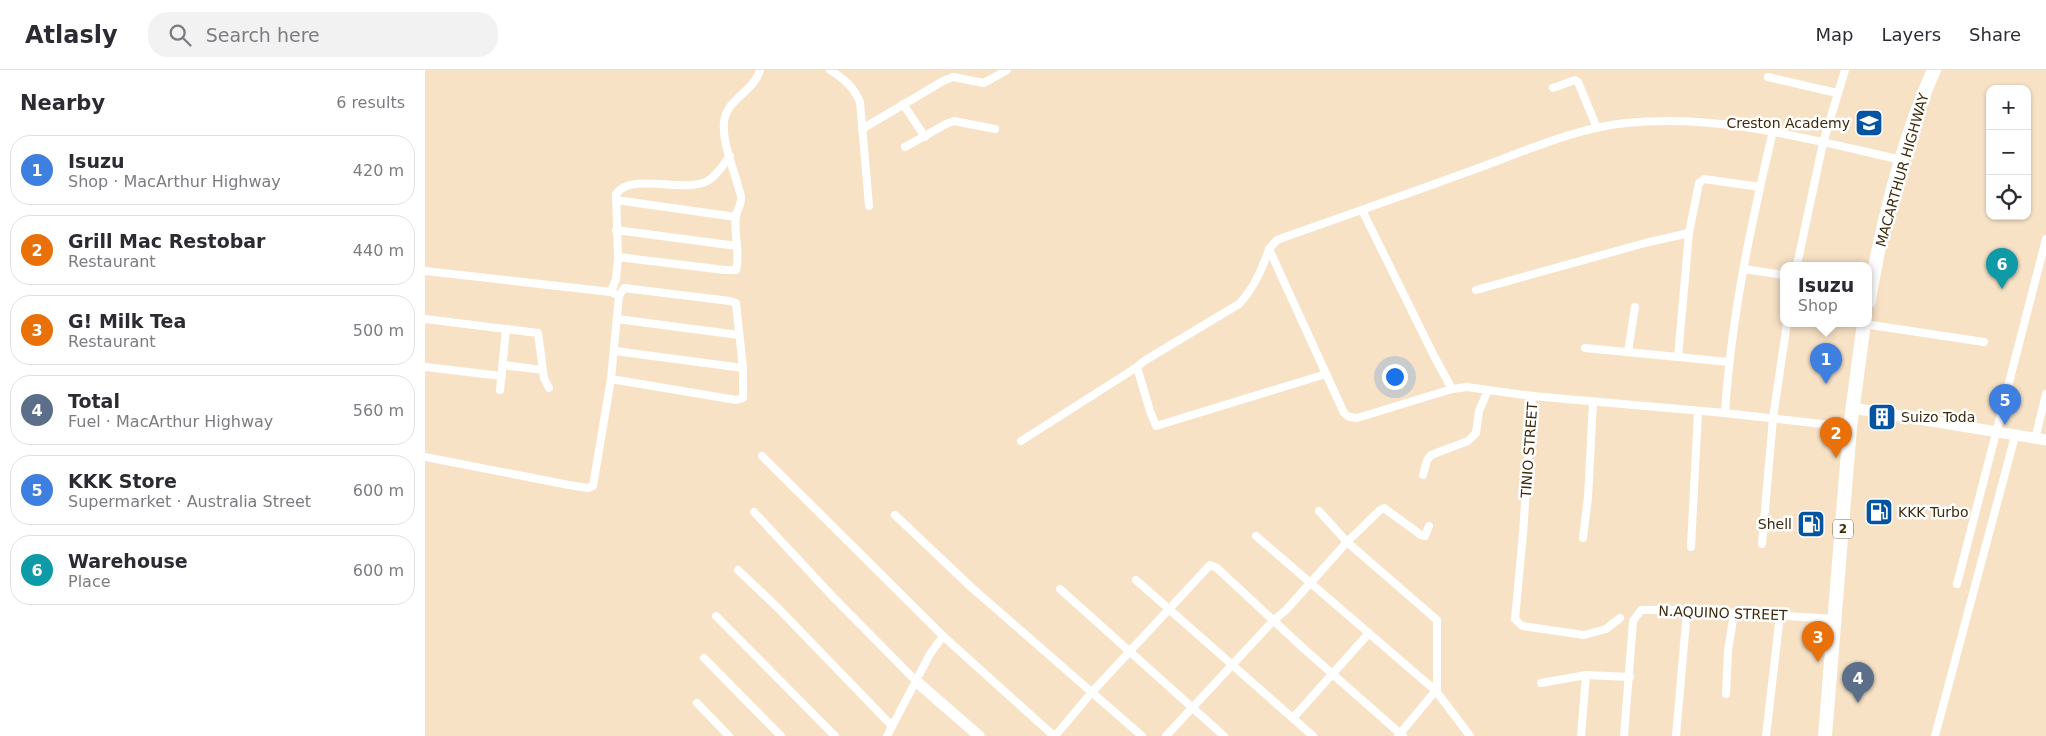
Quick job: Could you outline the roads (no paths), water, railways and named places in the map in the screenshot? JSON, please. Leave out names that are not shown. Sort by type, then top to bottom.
[{"type":"highway","name":"MACARTHUR HIGHWAY","points":[[1872,281],[1881,238],[1902,160],[1923,94],[1934,70]]},
{"type":"highway","name":"2","points":[[1825,736],[1850,427],[1863,327]]},
{"type":"street","points":[[618,257],[731,271],[737,268],[736,217],[741,198],[730,156],[724,121],[732,102],[741,97],[759,76],[760,70]]},
{"type":"street","points":[[830,70],[846,80],[860,102],[869,206]]},
{"type":"street","points":[[862,130],[903,104],[953,77],[984,84],[1007,70]]},
{"type":"street","points":[[1798,262],[1823,143],[1845,70]]},
{"type":"street","points":[[1768,77],[1837,93]]},
{"type":"street","points":[[1553,88],[1575,80],[1578,82],[1597,128]]},
{"type":"street","points":[[903,104],[925,137]]},
{"type":"street","points":[[905,147],[946,124],[954,122],[995,129]]},
{"type":"street","points":[[1021,441],[1144,361],[1239,304],[1259,274],[1269,249],[1277,240],[1510,156],[1597,128],[1627,123],[1690,122],[1725,124],[1773,132],[1902,160]]},
{"type":"street","points":[[1725,413],[1728,362],[1760,187],[1773,132]]},
{"type":"street","points":[[425,456],[569,485],[587,488],[593,486],[615,351],[617,319],[615,294],[618,257],[616,194],[626,185],[703,183],[717,173],[730,156]]},
{"type":"street","points":[[1678,357],[1689,233],[1699,183],[1704,179],[1760,187]]},
{"type":"street","points":[[617,200],[736,217]]},
{"type":"street","points":[[1362,210],[1452,389]]},
{"type":"street","points":[[616,230],[737,246]]},
{"type":"street","points":[[1476,290],[1645,242],[1689,233]]},
{"type":"street","points":[[1957,584],[2046,239]]},
{"type":"street","points":[[1269,249],[1344,413],[1349,417],[1357,418],[1452,389],[1467,387],[1532,396]]},
{"type":"street","points":[[1744,269],[1780,275]]},
{"type":"street","points":[[425,271],[615,294],[624,288],[733,302],[737,305],[743,368],[744,394],[741,399],[735,400],[611,379]]},
{"type":"street","points":[[1628,352],[1635,307]]},
{"type":"street","points":[[425,319],[506,328],[539,334],[543,378],[549,388]]},
{"type":"street","points":[[617,319],[739,335]]},
{"type":"street","points":[[1872,324],[1984,342]]},
{"type":"street","points":[[1762,544],[1773,418],[1786,327]]},
{"type":"street","points":[[500,390],[506,328]]},
{"type":"street","points":[[1585,348],[1728,362]]},
{"type":"street","points":[[615,351],[743,368]]},
{"type":"street","points":[[503,365],[543,370]]},
{"type":"street","points":[[425,367],[501,376]]},
{"type":"street","points":[[1137,367],[1156,426],[1326,374]]},
{"type":"street","points":[[1423,475],[1427,460],[1431,455],[1468,442],[1475,433],[1479,411],[1488,390]]},
{"type":"street","points":[[1852,408],[2041,439],[2046,394]]},
{"type":"street","name":"TINIO STREET","points":[[1620,618],[1606,629],[1584,634],[1522,626],[1515,619],[1523,534],[1532,396],[1725,413],[1850,427]]},
{"type":"street","points":[[1583,538],[1588,497],[1593,402]]},
{"type":"street","points":[[1691,547],[1698,411]]},
{"type":"street","points":[[1935,736],[2015,436]]},
{"type":"street","points":[[762,456],[943,636],[1055,736],[1092,692],[1210,565],[1217,568],[1400,735],[1436,691],[1436,618],[1347,542],[1319,511]]},
{"type":"street","points":[[1166,736],[1273,621],[1286,610],[1347,542],[1383,508],[1421,535],[1425,536],[1429,526]]},
{"type":"street","points":[[753,512],[917,682],[979,736]]},
{"type":"street","points":[[895,515],[971,587],[1142,736]]},
{"type":"street","points":[[1255,536],[1436,691],[1470,736]]},
{"type":"street","points":[[738,570],[778,608],[892,726]]},
{"type":"street","points":[[1136,580],[1313,736]]},
{"type":"street","points":[[1060,588],[1224,736]]},
{"type":"street","name":"N.AQUINO STREET","points":[[1630,677],[1633,621],[1641,610],[1687,610],[1835,619]]},
{"type":"street","points":[[1676,736],[1687,610]]},
{"type":"street","points":[[1726,694],[1728,651],[1733,613]]},
{"type":"street","points":[[1766,736],[1780,615]]},
{"type":"street","points":[[717,616],[835,736]]},
{"type":"street","points":[[1293,718],[1369,633]]},
{"type":"street","points":[[887,736],[930,654],[943,636]]},
{"type":"street","points":[[705,658],[781,736]]},
{"type":"street","points":[[1581,736],[1587,675]]},
{"type":"street","points":[[1541,683],[1587,675],[1630,677],[1624,736]]},
{"type":"street","points":[[697,703],[729,736]]},
{"type":"place","name":"Creston Academy","points":[[1869,123]]},
{"type":"place","name":"Warehouse","points":[[2002,289]]},
{"type":"place","name":"Isuzu","points":[[1826,384]]},
{"type":"place","name":"Suizo Toda","points":[[1882,417]]},
{"type":"place","name":"KKK Store","points":[[2005,425]]},
{"type":"place","name":"Grill Mac Restobar","points":[[1836,458]]},
{"type":"place","name":"KKK Turbo","points":[[1879,512]]},
{"type":"place","name":"Shell","points":[[1811,524]]},
{"type":"place","name":"G! Milk Tea","points":[[1818,662]]},
{"type":"place","name":"Total","points":[[1858,703]]}]
